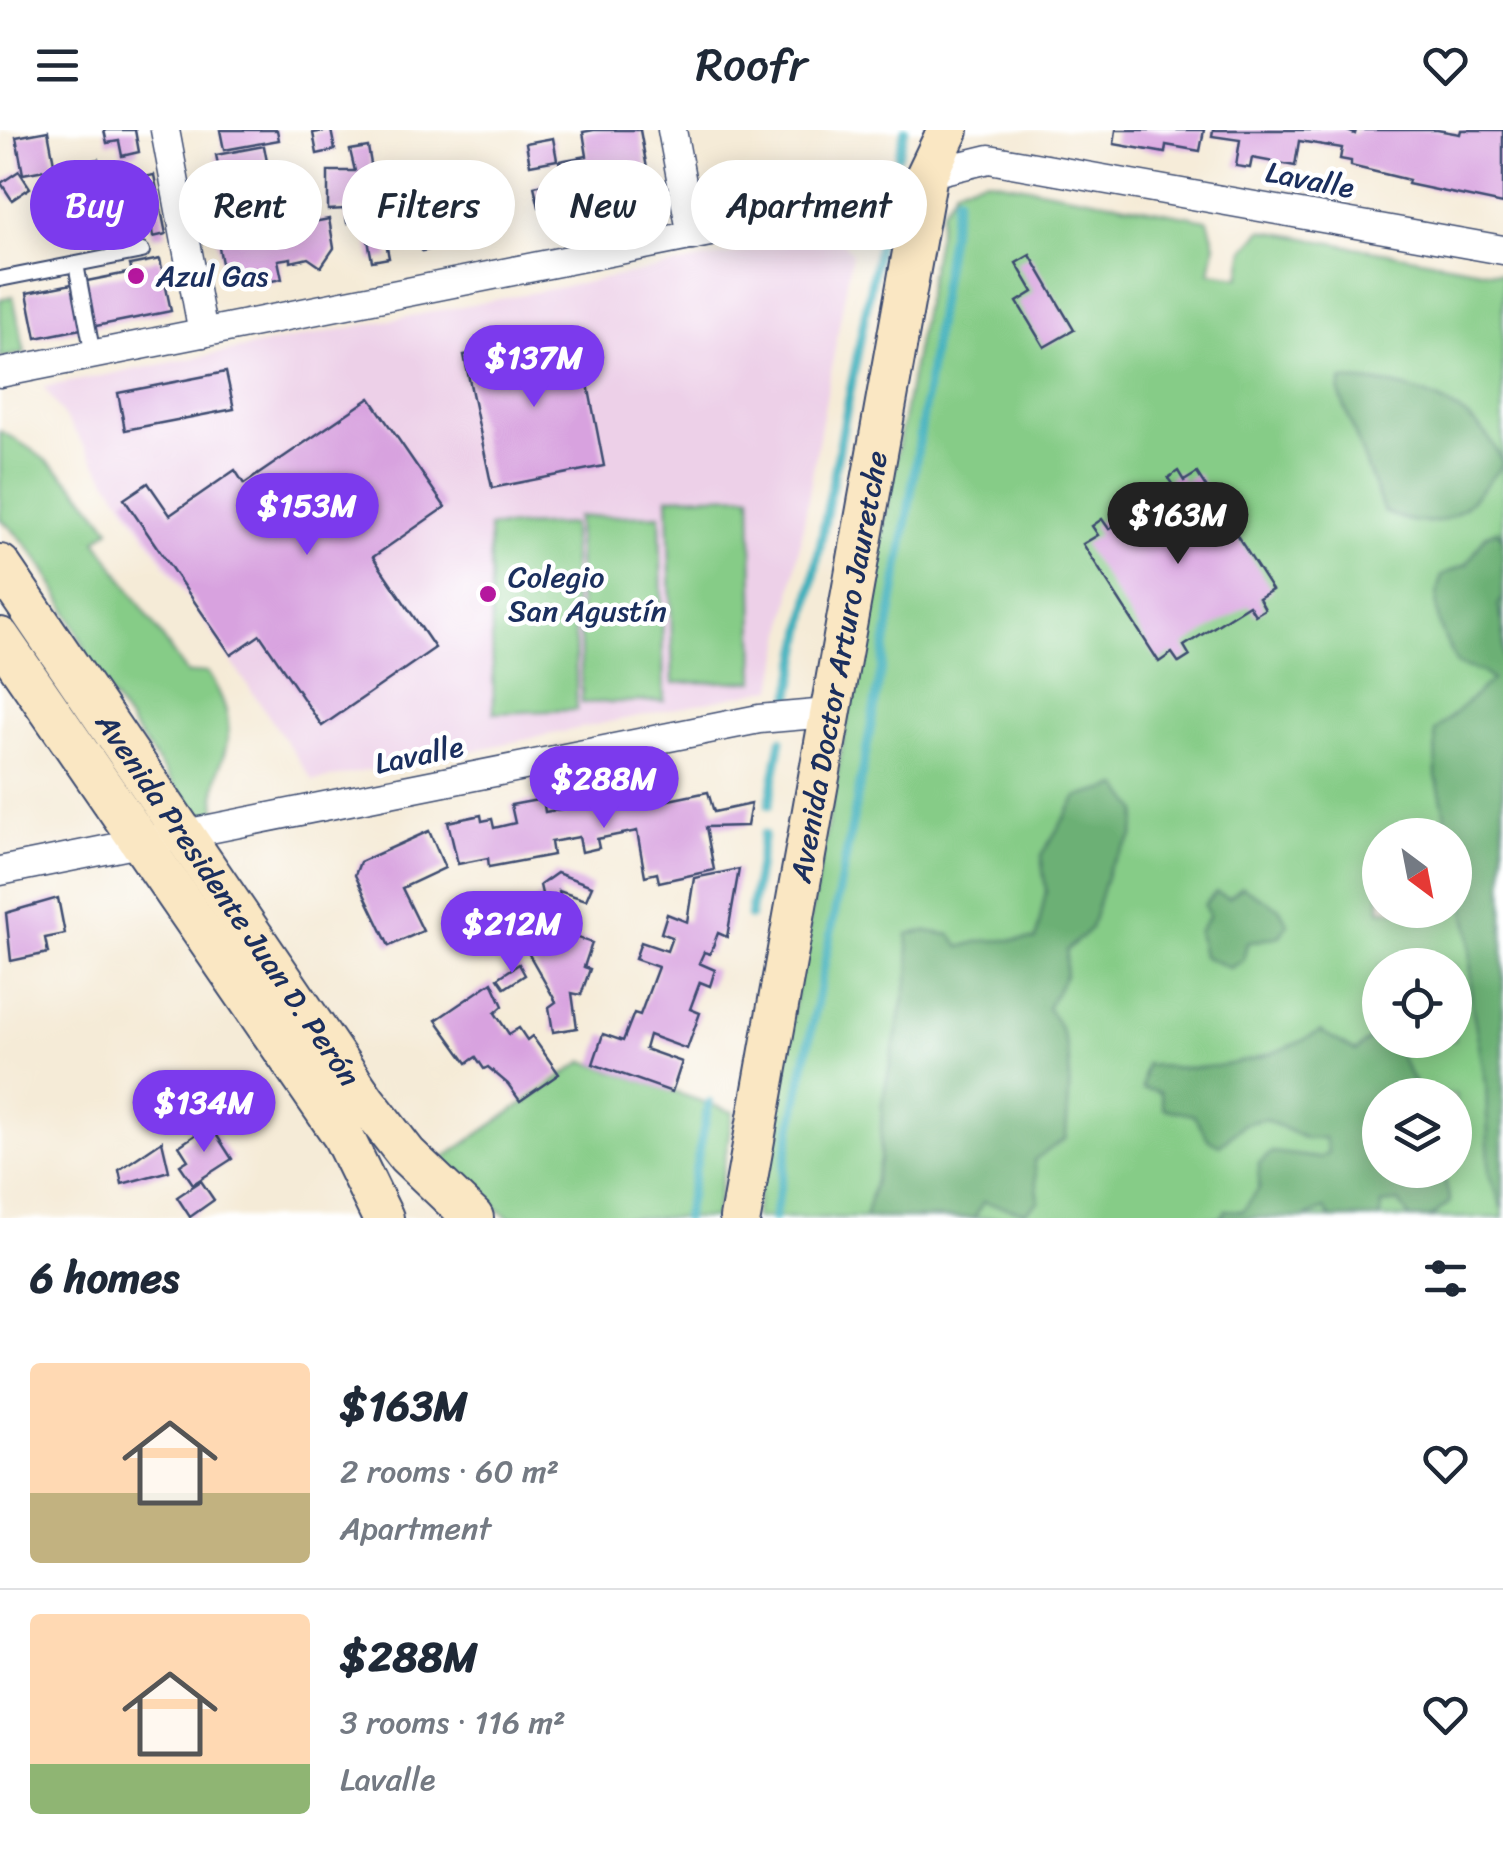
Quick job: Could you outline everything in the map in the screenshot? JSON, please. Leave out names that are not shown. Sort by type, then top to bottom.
[{"type":"main road","name":"Avenida Doctor Arturo Jauretche","points":[[927,174],[948,130]]},
{"type":"main road","name":"Avenida Doctor Arturo Jauretche","points":[[739,1214],[913,250]]},
{"type":"main road","name":"Avenida Presidente Juan D. Perón","points":[[0,565],[364,1101],[408,1155],[473,1218]]},
{"type":"main road","name":"Avenida Presidente Juan D. Perón","points":[[0,638],[343,1136],[383,1218]]},
{"type":"street","points":[[165,130],[203,333]]},
{"type":"street","points":[[672,130],[691,231]]},
{"type":"street","name":"Lavalle","points":[[927,174],[989,158],[1503,250]]},
{"type":"street","name":"Lavalle","points":[[0,373],[691,236]]},
{"type":"street","name":"Lavalle","points":[[0,871],[758,719],[828,714]]},
{"type":"lane","points":[[0,279],[142,251]]},
{"type":"lane","points":[[76,264],[93,354]]},
{"type":"shaded area","name":"Colegio San Agustín","points":[[752,250],[852,253],[774,688],[313,781],[44,387]]},
{"type":"green space","points":[[985,179],[1208,220],[1215,244],[1210,273],[1240,277],[1245,249],[1262,230],[1503,274],[1503,1218],[754,1218],[942,211],[956,188]]},
{"type":"green space","points":[[13,296],[25,353],[0,358],[0,299]]},
{"type":"green space","points":[[1342,380],[1389,385],[1436,399],[1476,424],[1492,442],[1503,464],[1465,507],[1439,521],[1406,520],[1384,512],[1339,392]]},
{"type":"green space","points":[[0,431],[47,461],[86,499],[110,529],[96,540],[187,674],[207,672],[221,696],[228,733],[217,778],[217,815],[194,814],[84,657],[85,649],[39,562],[0,519]]},
{"type":"green space","points":[[751,495],[755,681],[673,683],[668,497]]},
{"type":"green space","points":[[660,515],[664,701],[582,703],[577,517]]},
{"type":"green space","points":[[572,524],[577,710],[494,713],[489,527]]},
{"type":"green space","points":[[1497,530],[1503,539],[1503,598],[1498,605],[1503,624],[1503,1209],[1489,1175],[1486,1084],[1472,1007],[1469,928],[1472,928],[1472,818],[1446,818],[1436,776],[1435,731],[1492,680],[1482,672],[1457,664],[1442,631],[1437,610],[1438,587],[1442,575],[1467,564],[1486,535]]},
{"type":"green space","points":[[1119,786],[1138,811],[1133,837],[1109,867],[1091,928],[1067,950],[1065,976],[1047,1008],[1064,1038],[1070,1086],[1066,1138],[1034,1160],[1039,1201],[1025,1212],[983,1202],[974,1218],[865,1218],[880,1160],[882,1103],[910,969],[907,934],[926,931],[951,935],[960,947],[980,941],[1036,939],[1046,891],[1041,856],[1077,797]]},
{"type":"green space","points":[[1242,887],[1279,908],[1288,924],[1280,936],[1247,943],[1243,961],[1230,968],[1203,956],[1198,932],[1209,916],[1204,905],[1216,892],[1229,898]]},
{"type":"green space","points":[[1320,1031],[1356,1051],[1362,1046],[1362,1058],[1401,1058],[1412,1078],[1362,1078],[1362,1188],[1447,1188],[1450,1202],[1430,1218],[1410,1218],[1399,1202],[1382,1204],[1380,1218],[1331,1218],[1325,1209],[1303,1218],[1220,1218],[1226,1210],[1243,1211],[1259,1188],[1259,1163],[1272,1152],[1319,1158],[1328,1153],[1325,1138],[1306,1139],[1264,1119],[1244,1124],[1220,1145],[1208,1139],[1194,1115],[1164,1109],[1160,1092],[1142,1089],[1146,1064],[1190,1068],[1236,1063]]},
{"type":"green space","points":[[584,1061],[733,1112],[715,1218],[509,1218],[437,1163]]},
{"type":"building","points":[[104,130],[135,130],[139,152],[122,156],[119,141],[107,143]]},
{"type":"building","points":[[220,130],[277,130],[279,140],[224,150]]},
{"type":"building","points":[[331,130],[335,150],[317,154],[313,133]]},
{"type":"building","points":[[640,130],[645,160],[565,160],[587,156],[583,132]]},
{"type":"building","points":[[1116,130],[1204,130],[1200,151],[1166,145],[1165,153],[1114,144]]},
{"type":"building","points":[[1213,130],[1345,130],[1355,134],[1356,130],[1437,130],[1460,134],[1461,130],[1503,130],[1503,204],[1408,184],[1409,180],[1351,166],[1351,161],[1340,159],[1342,148],[1299,141],[1295,166],[1252,158],[1250,168],[1236,166],[1240,140],[1212,136]]},
{"type":"building","points":[[48,131],[53,160],[30,160],[30,173],[23,174],[16,137]]},
{"type":"building","points":[[553,138],[557,160],[535,160],[530,165],[526,143]]},
{"type":"building","points":[[264,146],[267,160],[217,160],[216,155]]},
{"type":"building","points":[[368,147],[370,160],[352,160],[350,150]]},
{"type":"building","points":[[19,171],[30,188],[12,200],[1,183]]},
{"type":"building","points":[[328,171],[342,171],[342,209],[328,210]]},
{"type":"building","points":[[159,200],[166,234],[159,236]]},
{"type":"building","points":[[329,219],[334,248],[321,267],[308,258],[291,262],[291,258],[278,260],[282,279],[250,285],[248,275],[225,279],[219,250],[322,250],[322,220]]},
{"type":"building","points":[[370,250],[388,250],[389,258],[372,261]]},
{"type":"building","points":[[1030,255],[1074,330],[1044,347],[1017,302],[1033,292],[1016,263]]},
{"type":"building","points":[[160,259],[171,311],[36,338],[27,293],[132,272],[130,265]]},
{"type":"building","points":[[578,333],[604,466],[492,488],[464,355]]},
{"type":"building","points":[[226,372],[234,409],[125,430],[118,393]]},
{"type":"building","points":[[370,398],[445,507],[373,557],[435,648],[322,726],[260,635],[231,655],[124,499],[148,483],[170,515],[235,470],[244,484]]},
{"type":"building","points":[[1178,471],[1184,481],[1197,473],[1272,590],[1259,598],[1265,609],[1255,615],[1249,605],[1184,646],[1190,656],[1179,663],[1172,653],[1159,662],[1083,544],[1098,535],[1092,526],[1102,519],[1109,529],[1174,487],[1168,478]]},
{"type":"building","points":[[661,788],[664,801],[708,792],[714,812],[751,804],[747,826],[706,827],[714,870],[659,882],[657,873],[645,876],[637,831],[597,839],[599,848],[582,852],[579,837],[551,842],[553,855],[489,867],[488,858],[458,864],[448,822],[481,815],[482,821],[492,819],[494,828],[515,823],[511,805],[543,799],[545,812],[573,807],[571,800],[589,796],[590,800],[616,795],[617,801]]},
{"type":"building","points":[[429,831],[445,868],[402,888],[423,931],[389,946],[355,875],[360,862]]},
{"type":"building","points":[[739,869],[727,937],[718,933],[710,954],[704,952],[699,963],[715,970],[710,986],[700,982],[690,1009],[700,1013],[687,1049],[649,1035],[645,1049],[682,1062],[672,1092],[593,1064],[603,1034],[623,1041],[634,1013],[640,1015],[658,967],[635,959],[641,942],[667,951],[672,937],[661,933],[667,914],[687,922],[694,878]]},
{"type":"building","points":[[557,873],[592,886],[586,900],[559,891],[564,933],[592,943],[584,967],[590,969],[581,995],[572,993],[577,1028],[553,1032],[549,1007],[556,1002],[526,949],[522,930],[526,910],[542,894],[540,885]]},
{"type":"building","points":[[58,898],[65,934],[45,938],[48,953],[11,961],[6,913]]},
{"type":"building","points":[[519,964],[525,975],[505,988],[498,978]]},
{"type":"building","points":[[492,982],[503,1006],[495,1013],[509,1034],[519,1028],[527,1040],[532,1036],[559,1074],[520,1101],[508,1084],[488,1067],[484,1069],[476,1057],[467,1063],[436,1020]]},
{"type":"building","points":[[210,1125],[232,1159],[193,1184],[180,1165],[188,1160],[179,1146]]},
{"type":"building","points":[[162,1141],[169,1171],[122,1184],[119,1170]]},
{"type":"building","points":[[201,1181],[214,1200],[190,1217],[177,1197]]},
{"type":"waterway","points":[[898,156],[905,130]]},
{"type":"waterway","points":[[774,1218],[883,661],[957,197]]},
{"type":"waterway","points":[[790,700],[878,250]]},
{"type":"waterway","points":[[769,805],[781,740]]},
{"type":"waterway","points":[[750,916],[764,834]]},
{"type":"waterway","points":[[685,1218],[709,1103]]},
{"type":"place","name":"Azul Gas","points":[[136,276]]},
{"type":"place","name":"Colegio San Agustín","points":[[488,594]]}]
